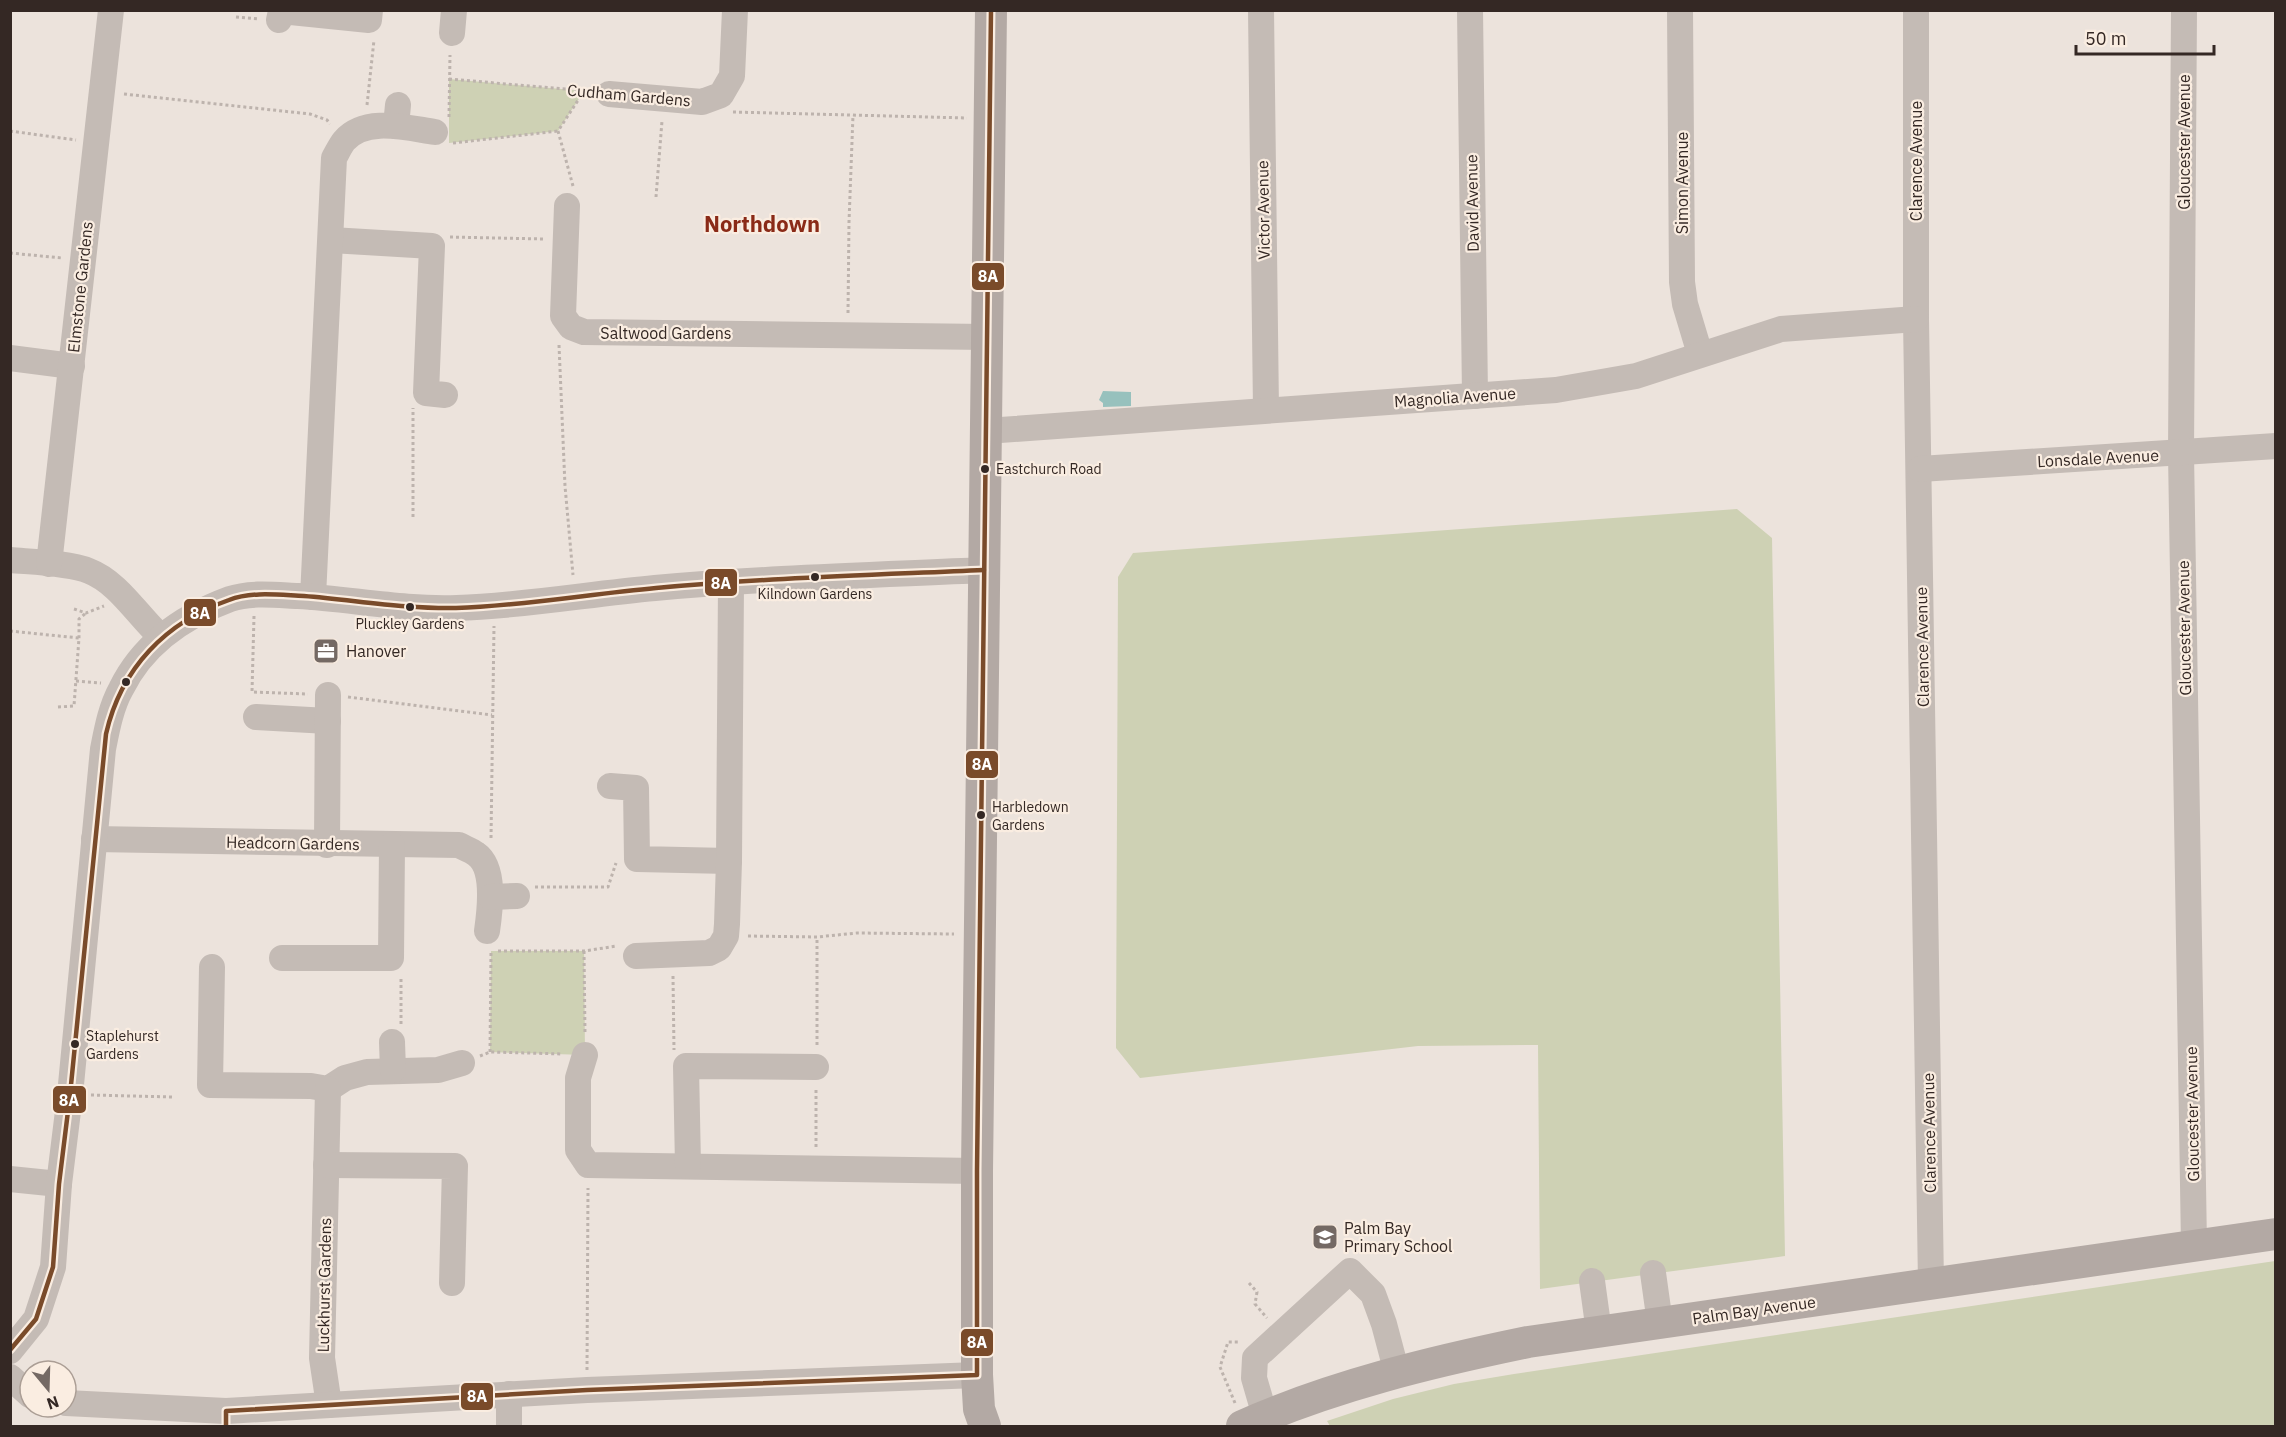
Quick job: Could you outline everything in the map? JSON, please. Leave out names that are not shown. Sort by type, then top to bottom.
[{"type":"main road","points":[[985,1426],[979,1409],[977,1375],[977,1170],[991,10]]},
{"type":"main road","name":"Palm Bay Avenue","points":[[1253,1421],[1397,1373],[1461,1356],[1528,1342],[2276,1234]]},
{"type":"street","name":"Elmstone Gardens","points":[[49,564],[111,10]]},
{"type":"street","points":[[721,95],[732,76],[735,10]]},
{"type":"street","name":"Victor Avenue","points":[[1261,10],[1266,410]]},
{"type":"street","name":"David Avenue","points":[[1470,10],[1475,396]]},
{"type":"street","name":"Simon Avenue","points":[[1680,10],[1682,282],[1685,304],[1700,354]]},
{"type":"street","name":"Clarence Avenue","points":[[1916,10],[1916,319],[1931,1284]]},
{"type":"street","name":"Gloucester Avenue","points":[[2184,10],[2181,453],[2194,1245]]},
{"type":"street","points":[[279,20],[281,11],[369,15]]},
{"type":"street","name":"Cudham Gardens","points":[[596,92],[702,102],[721,95]]},
{"type":"street","points":[[313,597],[334,158],[355,134],[397,115],[442,127]]},
{"type":"street","points":[[567,206],[563,316],[571,327]]},
{"type":"street","points":[[331,240],[432,246],[435,394]]},
{"type":"street","name":"Magnolia Avenue","points":[[986,430],[1556,390],[1636,376],[1781,328],[1916,319]]},
{"type":"street","name":"Saltwood Gardens","points":[[571,327],[584,332],[598,333],[987,337]]},
{"type":"street","points":[[10,358],[72,366]]},
{"type":"street","name":"Lonsdale Avenue","points":[[1920,469],[2276,446]]},
{"type":"street","points":[[10,560],[87,570],[100,577],[121,595],[160,636]]},
{"type":"street","points":[[10,1351],[36,1319],[53,1267],[59,1184],[70,1095],[103,749],[109,721],[120,690],[137,663],[160,636],[196,613],[233,598],[271,594],[455,609],[655,588],[984,570]]},
{"type":"street","points":[[636,956],[665,963],[709,953],[719,948],[726,936],[729,861],[731,583]]},
{"type":"street","points":[[327,845],[328,694]]},
{"type":"street","points":[[256,717],[328,721]]},
{"type":"street","points":[[610,786],[636,788],[637,859],[729,861]]},
{"type":"street","name":"Headcorn Gardens","points":[[94,839],[327,845],[459,845],[477,854],[486,864]]},
{"type":"street","points":[[282,958],[391,958],[392,845]]},
{"type":"street","points":[[486,864],[491,897],[489,941]]},
{"type":"street","points":[[491,897],[517,896]]},
{"type":"street","points":[[212,967],[210,1085],[311,1086],[328,1089],[345,1078],[367,1072],[438,1070],[462,1063]]},
{"type":"street","points":[[392,1042],[393,1070]]},
{"type":"street","points":[[585,1055],[578,1078],[578,1150],[588,1165],[816,1170],[977,1170]]},
{"type":"street","points":[[688,1166],[686,1066],[816,1067]]},
{"type":"street","name":"Luckhurst Gardens","points":[[328,1089],[322,1358],[329,1405]]},
{"type":"street","points":[[326,1165],[455,1166],[452,1283]]},
{"type":"street","points":[[10,1179],[59,1184]]},
{"type":"street","points":[[1253,1421],[1255,1358],[1350,1270],[1373,1294],[1397,1373]]},
{"type":"street","points":[[1653,1273],[1660,1323]]},
{"type":"street","points":[[1592,1281],[1599,1332]]},
{"type":"street","points":[[78,1404],[226,1419],[329,1405],[509,1394],[977,1375]]},
{"type":"street","points":[[509,1394],[509,1426]]},
{"type":"path","points":[[102,92],[310,114],[355,134],[376,26],[369,15]]},
{"type":"path","points":[[453,22],[449,79],[442,127],[449,143],[558,131],[596,92]]},
{"type":"path","name":"Cudham Gardens","points":[[449,79],[596,92]]},
{"type":"path","points":[[721,95],[733,112],[989,119]]},
{"type":"path","points":[[656,197],[664,98]]},
{"type":"path","points":[[848,336],[849,222],[854,115]]},
{"type":"path","points":[[10,131],[96,143]]},
{"type":"path","points":[[558,131],[578,206],[567,206]]},
{"type":"path","points":[[432,246],[446,237],[565,240]]},
{"type":"path","points":[[10,253],[83,261]]},
{"type":"path","points":[[571,327],[558,343],[565,486],[575,598]]},
{"type":"path","points":[[413,516],[414,398],[435,394]]},
{"type":"path","points":[[58,707],[74,706],[79,638],[78,619],[99,610],[121,595]]},
{"type":"path","points":[[486,864],[492,832],[495,606]]},
{"type":"path","points":[[74,609],[86,614]]},
{"type":"path","points":[[10,632],[79,638]]},
{"type":"path","points":[[517,896],[519,886],[608,887],[617,858],[637,859]]},
{"type":"path","points":[[726,936],[818,938],[857,933],[980,934]]},
{"type":"path","points":[[490,1052],[489,941],[585,951],[635,944],[636,956]]},
{"type":"path","points":[[462,1063],[490,1052],[585,1055],[585,951]]},
{"type":"path","points":[[391,958],[401,969],[401,1038],[392,1042]]},
{"type":"path","points":[[665,963],[673,1048],[686,1066]]},
{"type":"path","points":[[70,1095],[173,1096]]},
{"type":"path","points":[[587,1390],[588,1165]]},
{"type":"green space","points":[[449,79],[584,91],[558,131],[449,143]]},
{"type":"green space","points":[[1737,509],[1772,538],[1785,1256],[1540,1289],[1538,1045],[1418,1046],[1140,1078],[1116,1048],[1118,577],[1133,553]]},
{"type":"green space","points":[[491,951],[584,951],[585,1055],[490,1052]]},
{"type":"green space","points":[[2275,1261],[2275,1426],[1330,1426],[1327,1421],[1393,1399],[1454,1384]]},
{"type":"water","points":[[1103,391],[1131,392],[1131,406],[1103,407],[1103,403],[1099,400]]},
{"type":"transit line","name":"8A","points":[[226,1426],[226,1411],[587,1390],[977,1375],[977,1171],[991,10]]},
{"type":"transit line","name":"8A","points":[[10,1350],[36,1319],[53,1267],[59,1184],[106,734],[113,710],[135,668],[166,635],[206,609],[238,597],[257,595],[276,594],[399,606],[456,608],[697,585],[984,570]]},
{"type":"place","name":"Eastchurch Road","points":[[985,469]]},
{"type":"place","name":"Kilndown Gardens","points":[[815,577]]},
{"type":"place","name":"Pluckley Gardens","points":[[410,607]]},
{"type":"place","name":"Hanover","points":[[326,651]]},
{"type":"place","name":"Harbledown Gardens","points":[[981,815]]},
{"type":"place","name":"Staplehurst Gardens","points":[[75,1044]]},
{"type":"place","name":"Palm Bay Primary School","points":[[1325,1237]]},
{"type":"district","name":"Northdown","points":[[762,223]]}]
